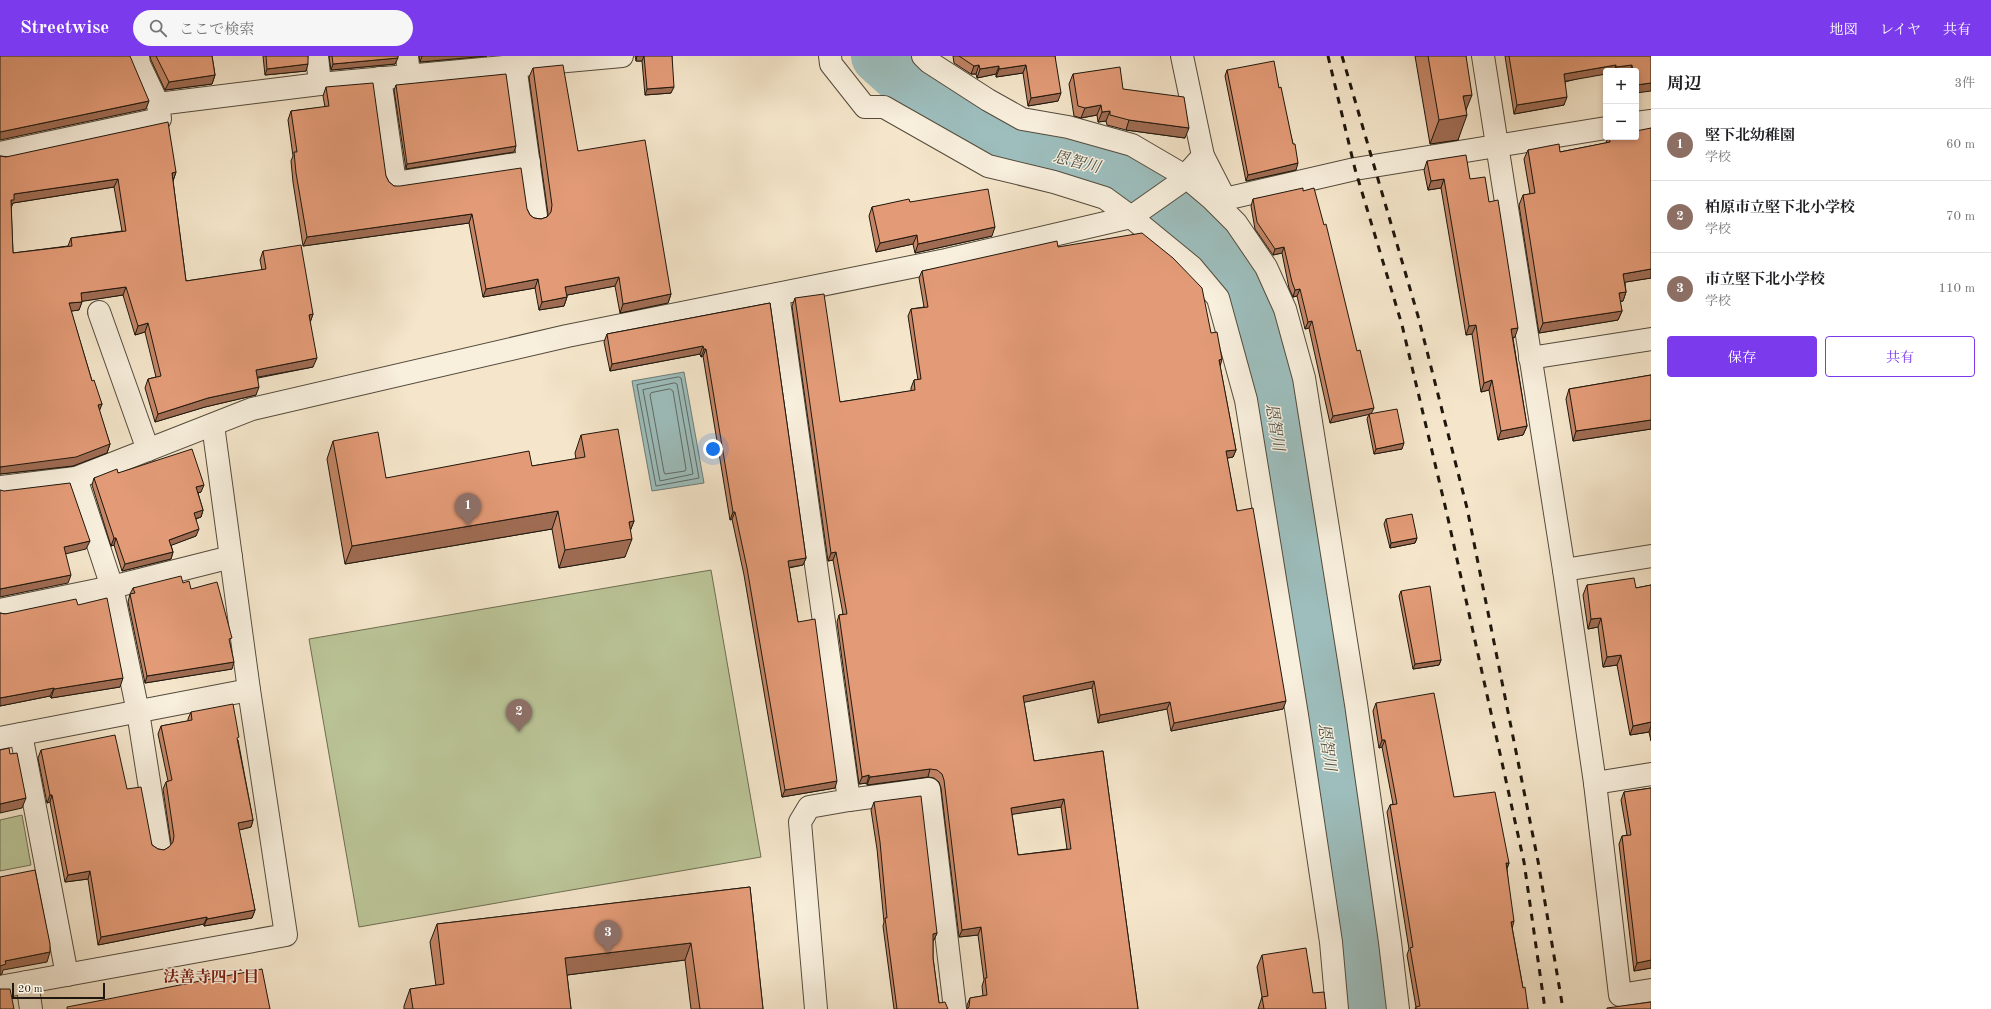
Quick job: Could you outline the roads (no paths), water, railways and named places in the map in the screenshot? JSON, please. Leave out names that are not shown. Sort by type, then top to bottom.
[{"type":"street","points":[[0,153],[160,119],[158,104],[139,64],[138,56]]},
{"type":"street","points":[[317,56],[320,84]]},
{"type":"street","points":[[158,104],[380,78],[408,66],[522,62],[622,56]]},
{"type":"street","points":[[830,56],[831,64],[865,107],[884,108],[988,166],[1054,182],[1105,198],[1131,217],[1192,267],[1218,298],[1246,400],[1298,723],[1331,942],[1338,1009]]},
{"type":"street","points":[[1182,56],[1203,156],[1236,223],[1266,267],[1285,309],[1304,378],[1356,704],[1390,942],[1398,1009]]},
{"type":"street","points":[[1483,56],[1564,570],[1594,783],[1620,995],[1651,990]]},
{"type":"street","points":[[928,58],[988,100],[1022,119],[1068,127],[1132,145],[1181,180],[1211,198],[1236,223]]},
{"type":"street","points":[[522,62],[528,162],[536,216]]},
{"type":"street","points":[[380,78],[395,183],[528,162]]},
{"type":"street","points":[[1639,123],[1651,121]]},
{"type":"street","points":[[1225,199],[1355,169],[1603,128]]},
{"type":"street","points":[[2,481],[76,478],[252,410],[567,336],[946,260],[1131,217],[1181,180],[1203,156]]},
{"type":"street","points":[[778,294],[849,800]]},
{"type":"street","points":[[99,312],[148,450]]},
{"type":"street","points":[[1530,358],[1651,339]]},
{"type":"street","points":[[0,987],[286,935],[249,690],[213,425]]},
{"type":"street","points":[[76,478],[112,587],[138,712],[159,845]]},
{"type":"street","points":[[1564,570],[1651,556]]},
{"type":"street","points":[[0,610],[112,587],[231,558]]},
{"type":"street","points":[[67,975],[10,736],[249,690]]},
{"type":"street","points":[[1594,783],[1651,774]]},
{"type":"street","points":[[816,1009],[800,822],[809,807],[849,800],[929,790],[955,1009]]},
{"type":"street","points":[[27,982],[31,1009]]},
{"type":"water","points":[[684,372],[704,483],[652,491],[632,381]]},
{"type":"waterway","name":"恩智川","points":[[879,56],[939,110],[1017,147],[1101,165],[1174,206],[1220,245],[1247,299],[1268,374],[1313,650],[1366,1009]]},
{"type":"railway","points":[[1328,56],[1355,169],[1402,325],[1447,514],[1524,862],[1545,1009]]},
{"type":"railway","points":[[1342,56],[1418,316],[1467,508],[1538,861],[1563,1009]]},
{"type":"place","name":"堅下北幼稚園","points":[[468,526]]},
{"type":"place","name":"柏原市立堅下北小学校","points":[[519,732]]},
{"type":"place","name":"市立堅下北小学校","points":[[608,953]]},
{"type":"district","name":"法善寺四丁目","points":[[211,976]]}]
